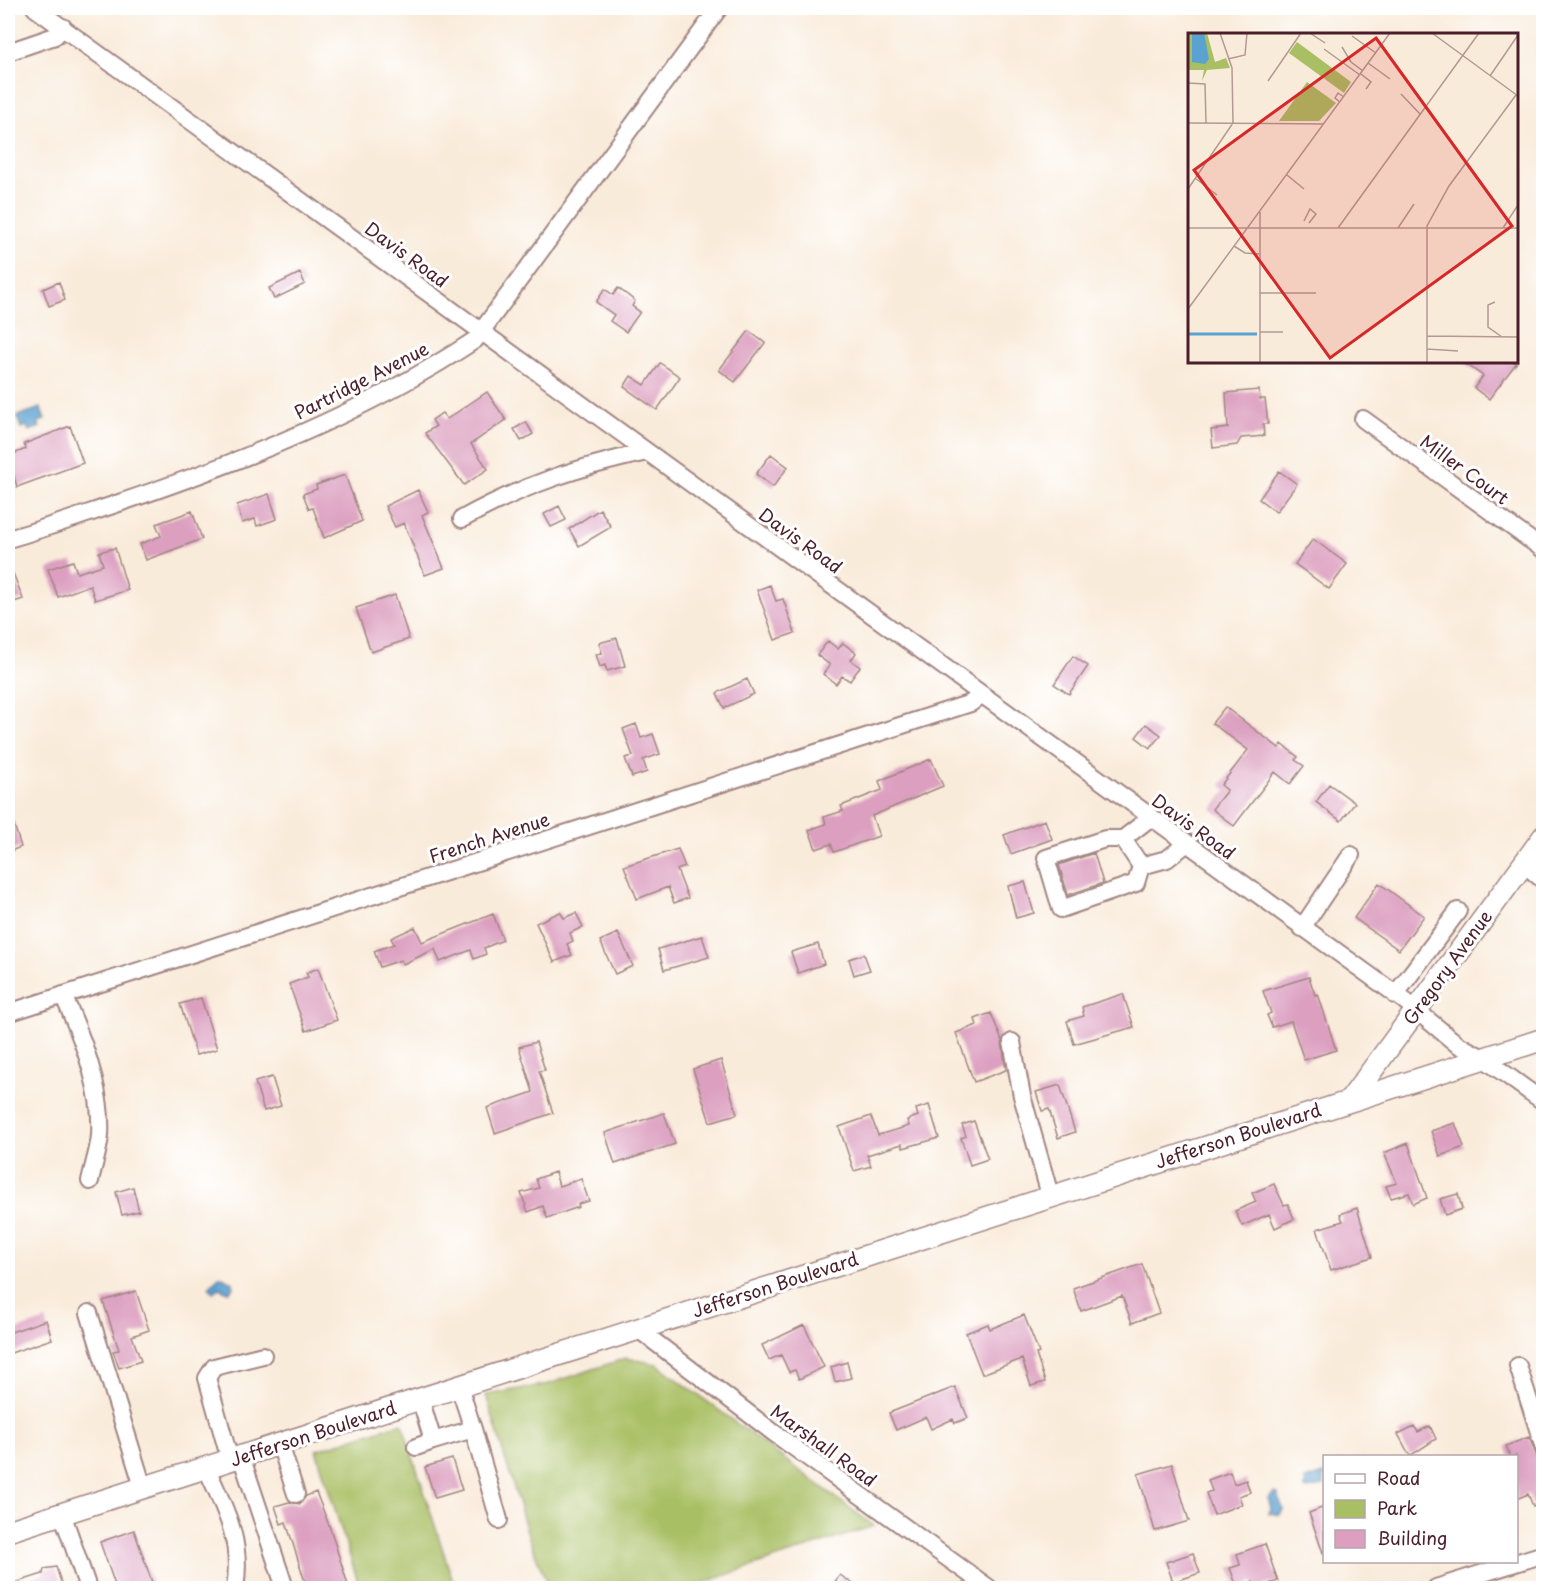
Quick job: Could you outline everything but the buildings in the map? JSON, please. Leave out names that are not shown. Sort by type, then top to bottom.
[{"type":"main road","name":"Gregory Avenue","points":[[1351,1099],[1544,836]]},
{"type":"main road","name":"Jefferson Boulevard","points":[[8,1531],[1050,1195],[1544,1039]]},
{"type":"street","name":"Davis Road","points":[[35,8],[1416,1009],[1457,1044],[1483,1058],[1544,1102]]},
{"type":"street","name":"Partridge Avenue","points":[[8,539],[195,477],[332,420],[420,376],[482,333],[719,8]]},
{"type":"street","points":[[8,52],[54,36],[63,27]]},
{"type":"street","name":"Miller Court","points":[[1363,418],[1544,550]]},
{"type":"street","points":[[462,519],[502,497],[553,476],[647,453]]},
{"type":"street","name":"French Avenue","points":[[8,1013],[971,704],[981,695]]},
{"type":"street","points":[[1141,866],[1136,883],[1062,909],[1046,858],[1105,839],[1123,839],[1150,818]]},
{"type":"street","points":[[1123,839],[1141,866]]},
{"type":"street","points":[[1141,866],[1167,859],[1186,844]]},
{"type":"street","points":[[1302,928],[1351,855]]},
{"type":"street","points":[[1524,863],[1544,881]]},
{"type":"street","points":[[1395,995],[1458,910]]},
{"type":"street","points":[[63,995],[77,1025],[97,1094],[100,1134],[90,1181]]},
{"type":"street","points":[[1012,1042],[1022,1096],[1050,1195]]},
{"type":"street","points":[[89,1313],[143,1487]]},
{"type":"street","name":"Marshall Road","points":[[646,1327],[774,1433],[989,1588]]},
{"type":"street","points":[[263,1355],[214,1367],[208,1373],[207,1378],[218,1426],[236,1458],[285,1588]]},
{"type":"street","points":[[1518,1366],[1544,1448]]},
{"type":"street","points":[[459,1386],[499,1520]]},
{"type":"street","points":[[420,1398],[433,1441]]},
{"type":"street","points":[[416,1447],[473,1429]]},
{"type":"street","points":[[280,1444],[296,1494]]},
{"type":"street","points":[[206,1467],[235,1539],[239,1565],[235,1588]]},
{"type":"street","points":[[62,1513],[88,1588]]},
{"type":"street","points":[[1518,1562],[1544,1554]]},
{"type":"street","points":[[1436,1588],[1515,1563]]},
{"type":"green space","points":[[626,1358],[657,1364],[874,1526],[687,1588],[549,1588],[529,1538],[486,1395],[549,1384]]},
{"type":"green space","points":[[402,1423],[455,1588],[360,1588],[316,1450]]},
{"type":"water","points":[[41,408],[45,420],[38,422],[40,427],[29,431],[27,426],[21,428],[17,416]]},
{"type":"water","points":[[220,1276],[233,1282],[233,1287],[229,1292],[219,1288],[213,1292],[209,1287]]},
{"type":"water","points":[[1323,1474],[1323,1486],[1305,1489],[1305,1480]]},
{"type":"water","points":[[1274,1493],[1278,1494],[1283,1510],[1280,1515],[1269,1513],[1271,1508],[1268,1498]]}]
